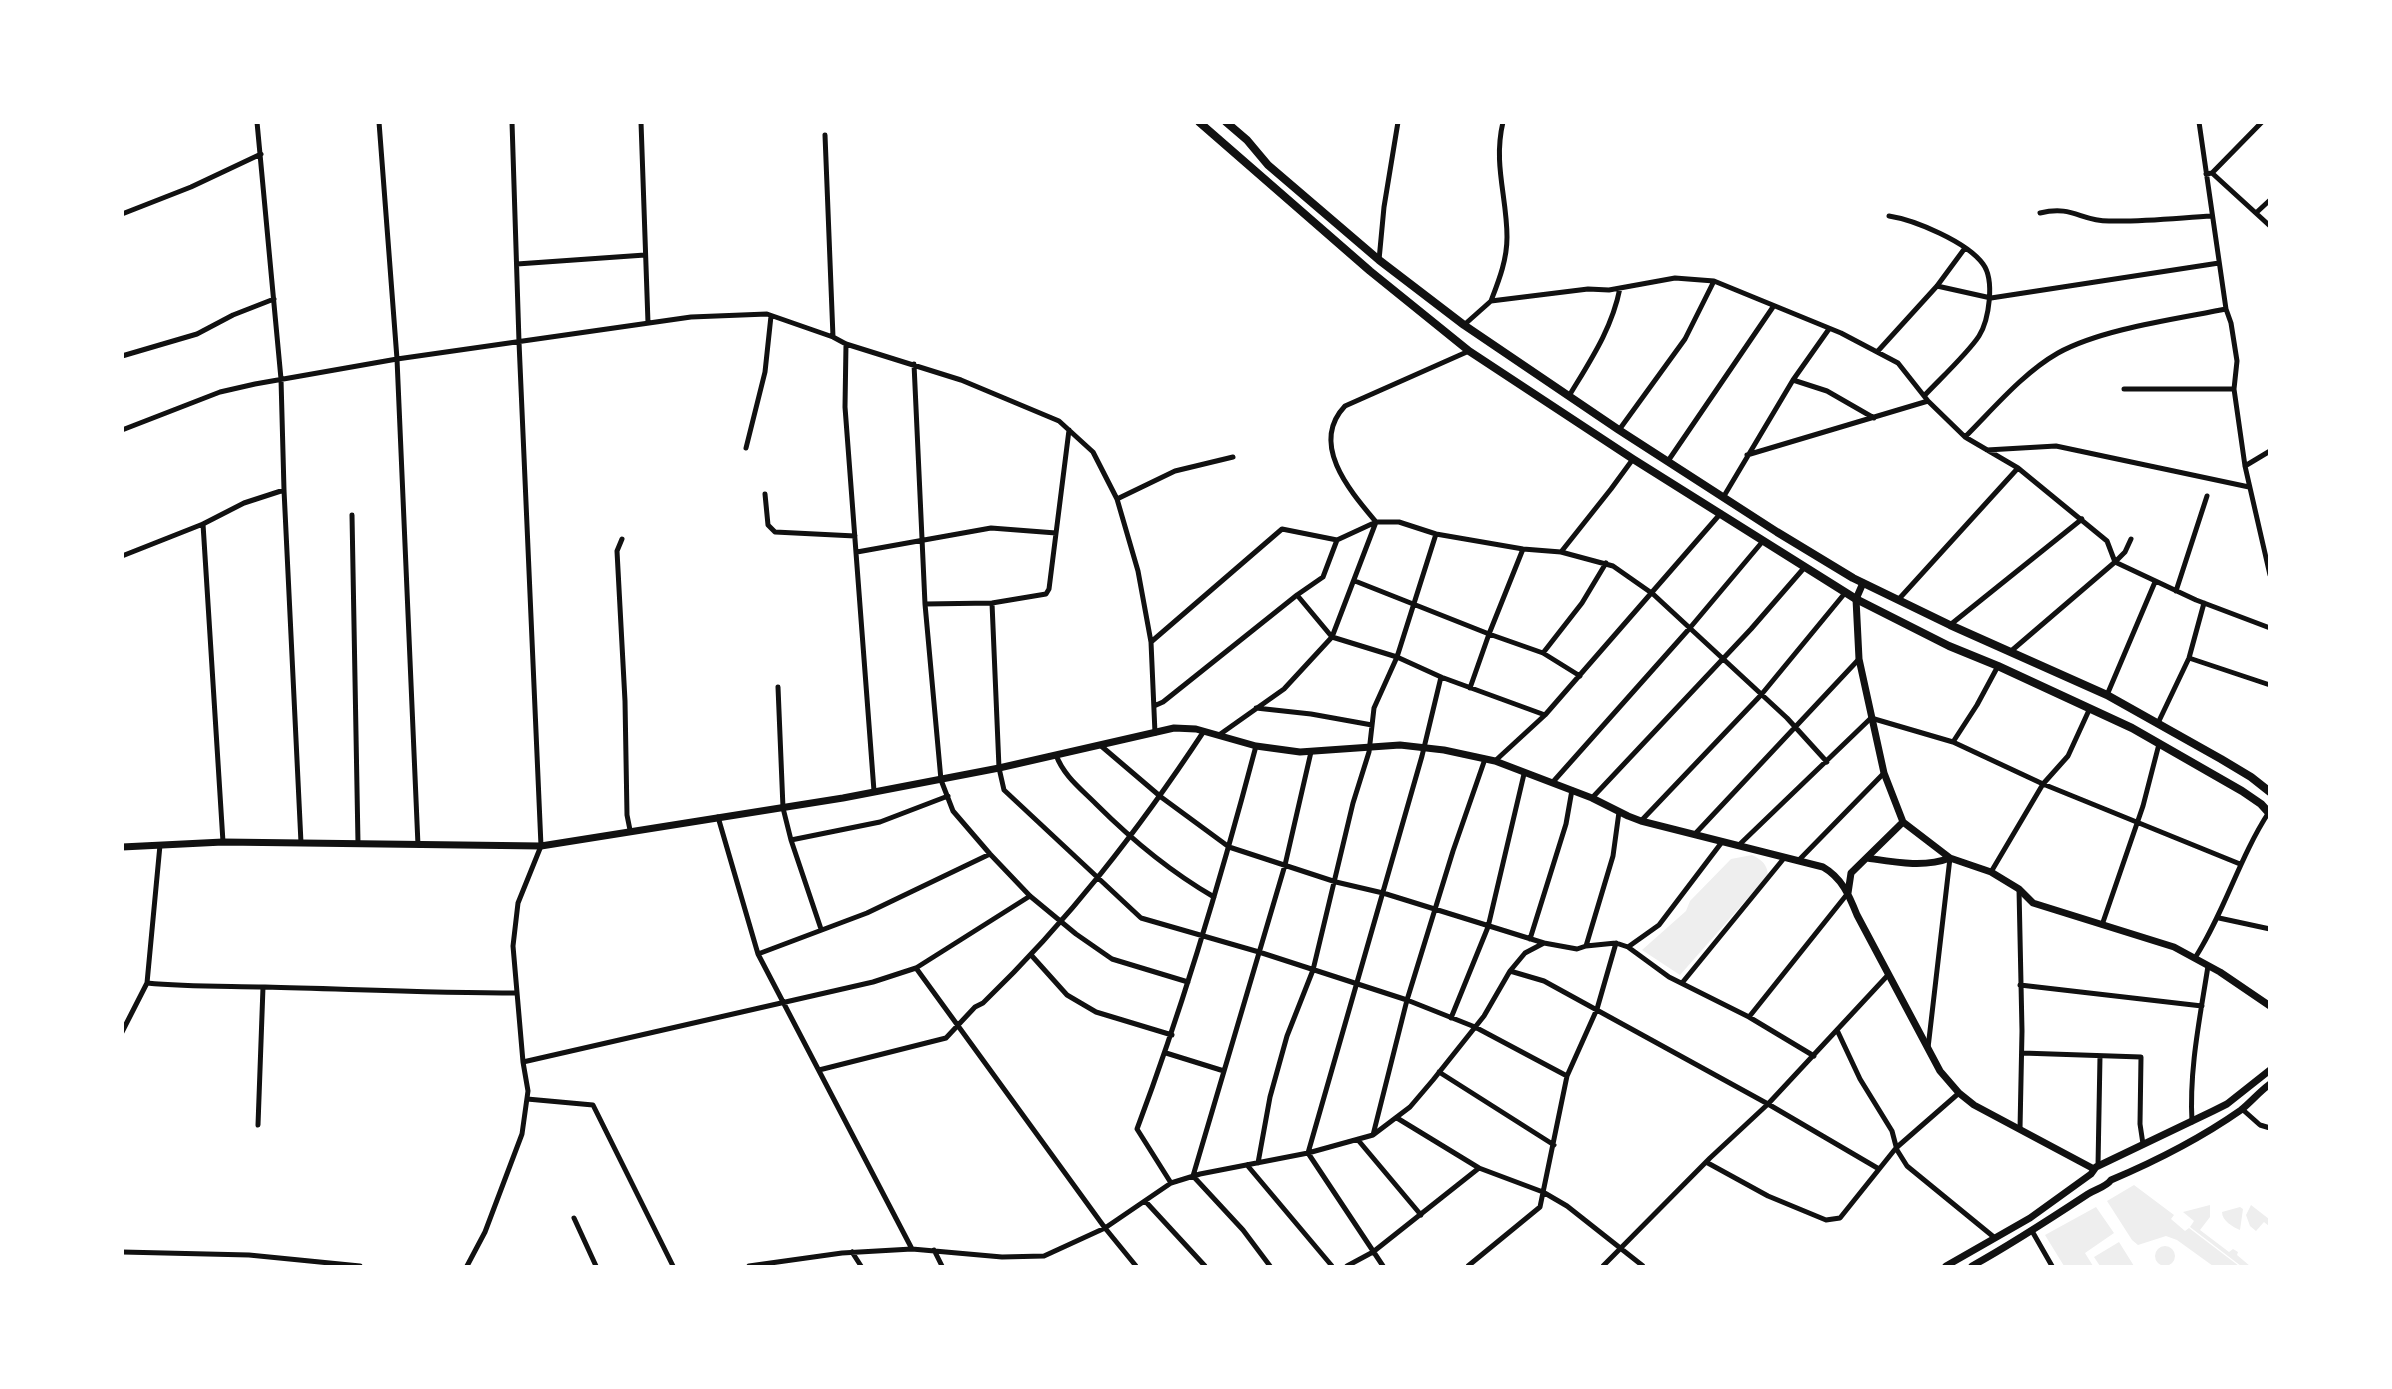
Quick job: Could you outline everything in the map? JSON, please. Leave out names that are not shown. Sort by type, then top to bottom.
[{"type":"main road","points":[[1199,122],[1370,271],[1469,351],[1633,458],[1845,593],[1949,646],[2090,708],[2242,791],[2269,813]]},
{"type":"main road","points":[[1226,122],[1247,140],[1268,165],[1379,260],[1464,325],[1619,430],[1823,561],[1950,625],[2107,695],[2251,777],[2270,792]]},
{"type":"street","points":[[257,122],[281,379],[301,843]]},
{"type":"street","points":[[379,122],[397,359],[418,845]]},
{"type":"street","points":[[467,1266],[485,1231],[522,1134],[527,1099],[513,946],[518,903],[541,846],[512,122]]},
{"type":"street","points":[[641,122],[648,323]]},
{"type":"street","points":[[1379,260],[1384,207],[1398,122]]},
{"type":"street","points":[[1464,325],[1491,301],[1503,268],[1506,222],[1498,167],[1503,122]]},
{"type":"street","points":[[2199,122],[2209,174],[2212,216],[2226,309],[2237,361],[2234,389],[2245,466],[2270,575]]},
{"type":"street","points":[[2209,174],[2262,122]]},
{"type":"street","points":[[825,135],[833,337]]},
{"type":"street","points":[[122,214],[191,187],[261,154]]},
{"type":"street","points":[[2209,174],[2257,212],[2270,226]]},
{"type":"street","points":[[2257,212],[2270,200]]},
{"type":"street","points":[[2040,213],[2056,209],[2068,210],[2105,221],[2212,216]]},
{"type":"street","points":[[1747,455],[1874,418],[1926,398],[1979,335],[1991,298],[1985,265],[1945,236],[1902,218],[1889,216]]},
{"type":"street","points":[[1877,352],[1937,286],[1965,248]]},
{"type":"street","points":[[517,264],[645,255]]},
{"type":"street","points":[[1937,286],[1991,298],[2219,263]]},
{"type":"street","points":[[1491,301],[1588,289],[1620,288],[1675,278],[1714,281],[1829,329],[1898,363],[1926,398],[1965,437],[2018,468],[2107,541],[2115,562],[2204,603],[2270,628]]},
{"type":"street","points":[[1619,430],[1685,339],[1714,281]]},
{"type":"street","points":[[1569,396],[1607,330],[1620,288]]},
{"type":"street","points":[[122,356],[197,334],[274,299]]},
{"type":"street","points":[[1668,461],[1773,307]]},
{"type":"street","points":[[1965,437],[2025,378],[2056,354],[2075,345],[2128,330],[2226,309]]},
{"type":"street","points":[[746,448],[765,372],[771,316]]},
{"type":"street","points":[[122,430],[220,392],[281,379],[397,359],[691,317],[771,316],[846,344],[961,380],[1059,421],[1093,452],[1117,499],[1138,571],[1151,642],[1155,733]]},
{"type":"street","points":[[1724,496],[1793,380],[1829,329]]},
{"type":"street","points":[[846,344],[845,407],[874,791]]},
{"type":"street","points":[[1376,522],[1350,491],[1332,458],[1331,435],[1337,416],[1345,406],[1469,351]]},
{"type":"street","points":[[914,364],[925,604],[941,780],[953,811],[990,855],[1030,896],[1112,959],[1188,982]]},
{"type":"street","points":[[1793,380],[1827,391],[1874,418]]},
{"type":"street","points":[[2124,389],[2234,389]]},
{"type":"street","points":[[925,604],[992,603],[1045,594],[1049,589],[1069,430]]},
{"type":"street","points":[[1986,450],[2056,446],[2249,487]]},
{"type":"street","points":[[2245,466],[2270,451]]},
{"type":"street","points":[[1117,499],[1175,471],[1233,457]]},
{"type":"street","points":[[1560,552],[1633,458]]},
{"type":"street","points":[[1898,600],[2018,468]]},
{"type":"street","points":[[122,556],[204,524],[244,503],[284,490]]},
{"type":"street","points":[[765,494],[768,525],[775,532],[855,536]]},
{"type":"street","points":[[2176,591],[2207,496]]},
{"type":"street","points":[[1495,761],[1545,716],[1721,513]]},
{"type":"street","points":[[352,514],[358,843]]},
{"type":"street","points":[[1950,625],[2081,519]]},
{"type":"street","points":[[1219,735],[1284,689],[1332,636],[1376,522]]},
{"type":"street","points":[[1151,642],[1282,529],[1337,540],[1376,522],[1399,522],[1436,534],[1523,549],[1560,552],[1606,563],[1624,572],[1653,594],[1795,726],[1827,762]]},
{"type":"street","points":[[204,524],[223,842]]},
{"type":"street","points":[[856,552],[991,528],[1056,533]]},
{"type":"street","points":[[1258,1163],[1270,1097],[1287,1036],[1313,970],[1336,882],[1353,803],[1370,748],[1374,708],[1397,657],[1436,534]]},
{"type":"street","points":[[622,539],[617,551],[625,701],[627,815],[630,830]]},
{"type":"street","points":[[2010,652],[2115,562],[2125,552],[2131,539]]},
{"type":"street","points":[[1154,706],[1163,702],[1297,594],[1323,577],[1337,540]]},
{"type":"street","points":[[1552,783],[1763,541]]},
{"type":"street","points":[[1470,688],[1523,549]]},
{"type":"street","points":[[1543,653],[1582,603],[1606,563]]},
{"type":"street","points":[[1592,797],[1751,629],[1804,568]]},
{"type":"street","points":[[1355,582],[1543,653],[1580,676]]},
{"type":"street","points":[[2107,695],[2155,582]]},
{"type":"street","points":[[1863,583],[1857,599],[1858,659],[1884,773],[1903,821],[1950,858],[1991,872],[2019,889],[2033,903],[2174,947],[2270,1006]]},
{"type":"street","points":[[1641,821],[1761,695],[1845,593]]},
{"type":"street","points":[[1297,594],[1332,636],[1397,657],[1441,677],[1545,716]]},
{"type":"street","points":[[992,603],[999,768],[1006,793],[1141,918],[1259,952],[1407,1000],[1475,1027],[1567,1076]]},
{"type":"street","points":[[2158,723],[2189,658],[2204,603]]},
{"type":"street","points":[[2189,658],[2270,685]]},
{"type":"street","points":[[1694,835],[1858,659]]},
{"type":"street","points":[[1952,742],[1977,705],[1998,666]]},
{"type":"street","points":[[1383,1266],[1308,1153],[1424,748],[1441,677]]},
{"type":"street","points":[[778,687],[783,808],[821,929]]},
{"type":"street","points":[[1991,872],[2043,784],[2068,755],[2090,708]]},
{"type":"street","points":[[1256,709],[1311,714],[1372,725]]},
{"type":"street","points":[[1871,718],[1952,742],[2043,784],[2240,864]]},
{"type":"street","points":[[1740,845],[1871,718]]},
{"type":"street","points":[[122,847],[223,842],[541,846],[941,780],[1174,728],[1204,731],[1256,746],[1300,752],[1399,745],[1444,750],[1495,761],[1592,797],[1641,821],[1823,867],[1835,874],[1848,893],[1888,975],[1940,1071],[1958,1093],[1974,1105],[2096,1169],[2111,1171],[2111,1180]]},
{"type":"street","points":[[819,1070],[946,1038],[1032,956],[1062,922],[1130,839],[1204,731]]},
{"type":"street","points":[[2102,925],[2137,822],[2159,744]]},
{"type":"street","points":[[1100,745],[1161,797],[1229,846],[1336,882],[1383,893],[1544,943],[1577,949],[1616,943],[1628,947],[1669,977],[1749,1017],[1814,1056]]},
{"type":"street","points":[[1171,1183],[1137,1129],[1172,1035],[1256,746]]},
{"type":"street","points":[[1193,1176],[1285,865],[1311,752]]},
{"type":"street","points":[[1056,755],[1062,771],[1130,839],[1178,876],[1214,897]]},
{"type":"street","points":[[1373,1135],[1407,1000],[1453,851],[1485,759]]},
{"type":"street","points":[[1798,861],[1884,773]]},
{"type":"street","points":[[1451,1018],[1488,927],[1524,774]]},
{"type":"street","points":[[1530,939],[1566,824],[1572,790]]},
{"type":"street","points":[[791,840],[880,822],[948,796]]},
{"type":"street","points":[[1586,946],[1613,856],[1619,812]]},
{"type":"street","points":[[2195,958],[2218,918],[2251,842],[2269,813]]},
{"type":"street","points":[[718,817],[758,954],[912,1249]]},
{"type":"street","points":[[1749,1017],[1848,893],[1851,873],[1903,821]]},
{"type":"street","points":[[1628,947],[1659,925],[1722,842]]},
{"type":"street","points":[[122,1032],[147,983],[160,845]]},
{"type":"street","points":[[758,954],[867,913],[990,855]]},
{"type":"street","points":[[1682,983],[1784,858]]},
{"type":"street","points":[[1867,858],[1898,863],[1937,863],[1950,858]]},
{"type":"street","points":[[1928,1048],[1950,858]]},
{"type":"street","points":[[1835,874],[1851,873]]},
{"type":"street","points":[[2019,889],[2022,1054],[2020,1129]]},
{"type":"street","points":[[523,1062],[873,982],[916,968],[1030,896]]},
{"type":"street","points":[[2218,918],[2270,929]]},
{"type":"street","points":[[749,1266],[852,1252],[912,1249],[1002,1257],[1044,1256],[1105,1228],[1171,1183],[1193,1176],[1308,1153],[1373,1135],[1397,1118],[1439,1072],[1484,1016],[1510,971],[1525,953],[1544,943]]},
{"type":"street","points":[[1468,1266],[1540,1207],[1567,1076],[1597,1009],[1616,943]]},
{"type":"street","points":[[1032,956],[1067,995],[1096,1012],[1172,1035]]},
{"type":"street","points":[[2192,1122],[2196,1035],[2208,966]]},
{"type":"street","points":[[916,968],[1105,1228],[1136,1266]]},
{"type":"street","points":[[1510,971],[1544,981],[1597,1009],[1769,1104],[1879,1169]]},
{"type":"street","points":[[1603,1266],[1706,1162],[1769,1104],[1888,975]]},
{"type":"street","points":[[147,983],[198,988],[517,993]]},
{"type":"street","points":[[2020,985],[2202,1006]]},
{"type":"street","points":[[258,1125],[263,987]]},
{"type":"street","points":[[1837,1030],[1860,1079],[1892,1132],[1896,1148],[1907,1166],[1995,1238]]},
{"type":"street","points":[[1166,1053],[1224,1071]]},
{"type":"street","points":[[2022,1054],[2141,1057],[2140,1124],[2143,1144]]},
{"type":"street","points":[[2100,1056],[2095,1184],[2101,1186]]},
{"type":"street","points":[[1946,1266],[2030,1218],[2096,1169],[2227,1104],[2270,1070]]},
{"type":"street","points":[[1439,1072],[1554,1145]]},
{"type":"street","points":[[1972,1266],[2101,1186],[2107,1185],[2111,1180],[2164,1156],[2242,1109],[2270,1084]]},
{"type":"street","points":[[1706,1162],[1768,1196],[1826,1220],[1840,1218],[1896,1148],[1958,1093]]},
{"type":"street","points":[[527,1099],[593,1105],[673,1266]]},
{"type":"street","points":[[2242,1109],[2260,1125],[2270,1128]]},
{"type":"street","points":[[1397,1118],[1479,1168],[1543,1192],[1567,1206],[1619,1250],[1643,1266]]},
{"type":"street","points":[[1358,1140],[1421,1215]]},
{"type":"street","points":[[1247,1165],[1332,1266]]},
{"type":"street","points":[[1348,1266],[1373,1252],[1479,1168]]},
{"type":"street","points":[[1193,1176],[1243,1230],[1270,1266]]},
{"type":"street","points":[[1146,1202],[1205,1266]]},
{"type":"street","points":[[574,1218],[596,1266]]},
{"type":"street","points":[[2032,1231],[2052,1266]]},
{"type":"street","points":[[934,1250],[942,1266]]},
{"type":"street","points":[[122,1252],[249,1255],[360,1266]]},
{"type":"street","points":[[852,1252],[861,1266]]},
{"type":"street","points":[[1002,1257],[1005,1266]]},
{"type":"shaded area","points":[[1752,855],[1763,863],[1768,875],[1680,975],[1642,950],[1686,911],[1690,901],[1731,859]]},
{"type":"shaded area","points":[[2134,1185],[2174,1215],[2171,1219],[2185,1231],[2189,1228],[2239,1266],[2213,1266],[2177,1240],[2166,1236],[2138,1245],[2107,1201]]},
{"type":"shaded area","points":[[2210,1205],[2210,1217],[2200,1230],[2229,1252],[2233,1249],[2238,1252],[2237,1255],[2250,1266],[2241,1266],[2190,1227],[2194,1221],[2183,1212]]},
{"type":"shaded area","points":[[2251,1205],[2269,1219],[2269,1226],[2264,1222],[2256,1231],[2250,1226],[2246,1215]]},
{"type":"shaded area","points":[[2096,1207],[2114,1233],[2085,1253],[2093,1266],[2064,1266],[2045,1235]]},
{"type":"shaded area","points":[[2240,1207],[2243,1209],[2240,1230],[2226,1221],[2222,1212]]},
{"type":"shaded area","points":[[2119,1242],[2134,1266],[2100,1266],[2094,1257]]},
{"type":"shaded area","points":[[2161,1246],[2169,1246],[2175,1256],[2169,1266],[2161,1266],[2155,1260],[2155,1252]]}]
